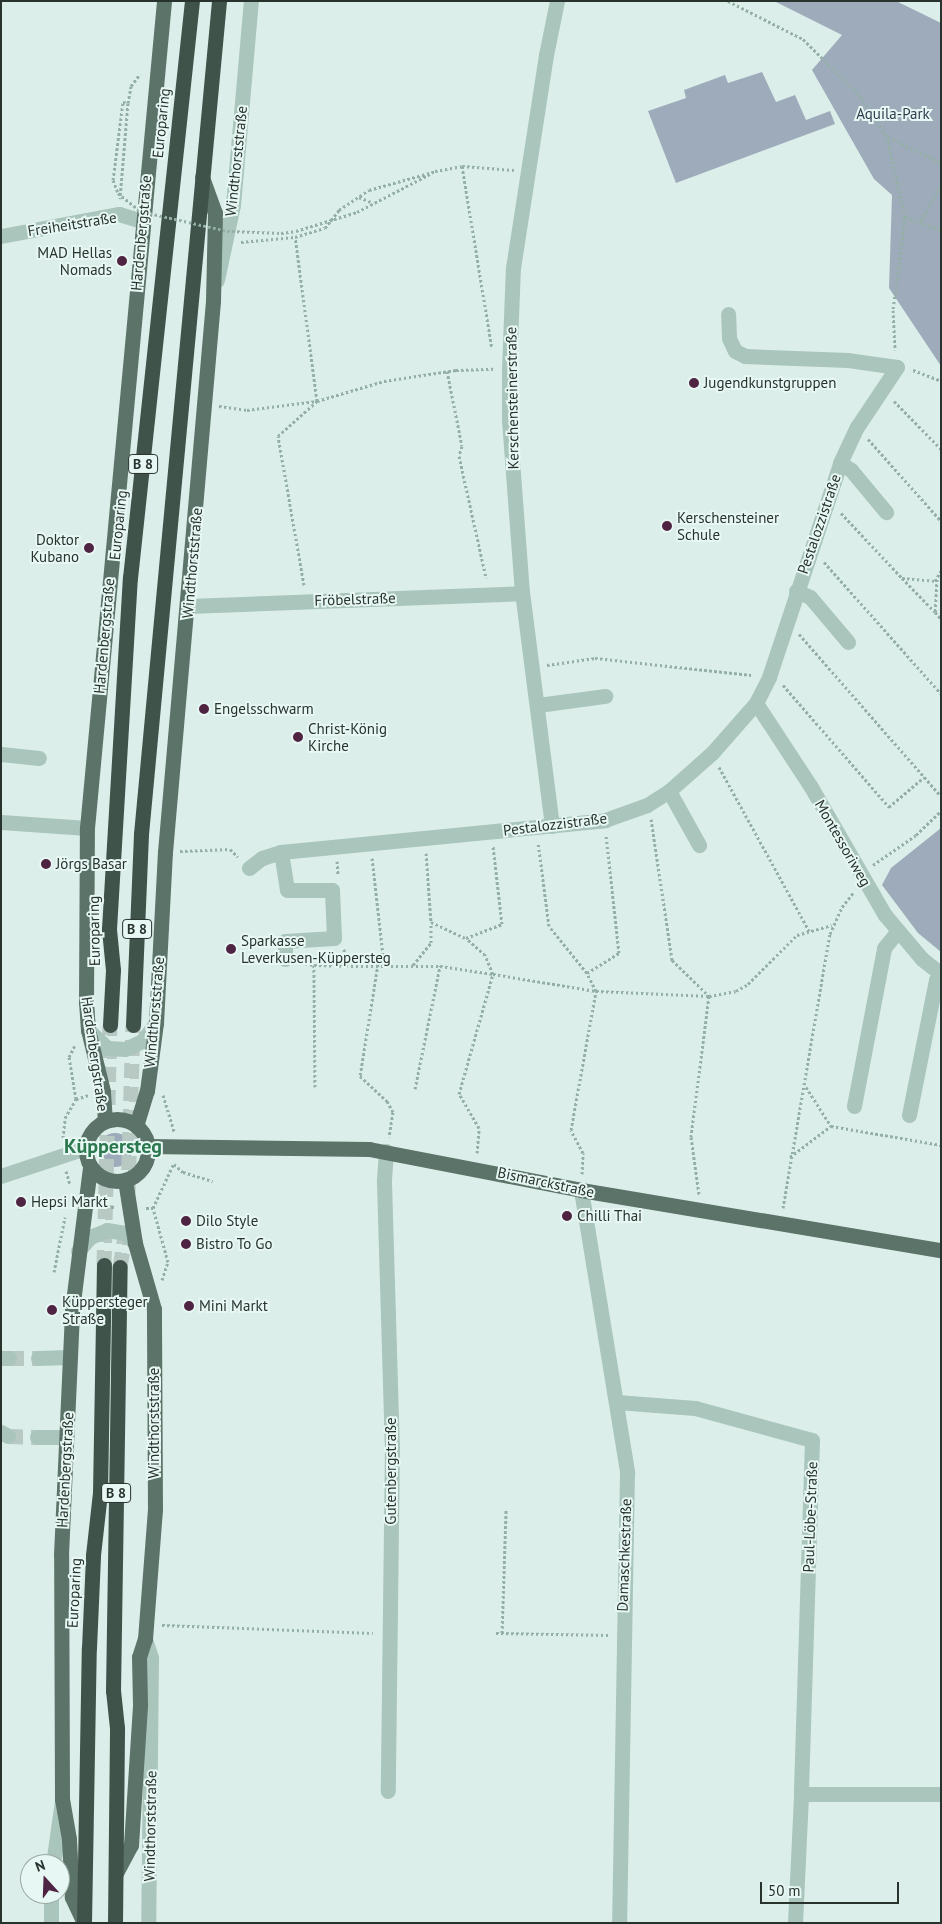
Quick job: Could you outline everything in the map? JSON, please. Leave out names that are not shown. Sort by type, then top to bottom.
[{"type":"highway","name":"Europaring","points":[[110,1025],[113,970],[109,929],[130,578],[192,1]]},
{"type":"highway","name":"B 8","points":[[133,1025],[141,834],[201,175],[219,1]]},
{"type":"highway","name":"Europaring","points":[[84,1923],[89,1648],[93,1555],[100,1493],[104,1265]]},
{"type":"highway","name":"B 8","points":[[115,1923],[116,1718],[113,1691],[120,1267]]},
{"type":"main road","name":"Hardenbergstraße","points":[[105,1121],[103,1091],[83,1035],[87,828],[142,221],[164,1]]},
{"type":"main road","points":[[201,175],[215,213],[213,301]]},
{"type":"main road","name":"Windthorststraße","points":[[136,1126],[147,1091],[156,1023],[165,852],[189,606],[213,301]]},
{"type":"main road","points":[[119,1119],[136,1126],[148,1146],[141,1169],[124,1180],[107,1179],[90,1166],[86,1148],[90,1134],[105,1121],[119,1119]]},
{"type":"main road","name":"Bismarckstraße","points":[[148,1146],[386,1151],[475,1167],[581,1190],[941,1250]]},
{"type":"main road","name":"Hardenbergstraße","points":[[62,1799],[61,1555],[69,1357],[78,1251],[78,1206],[90,1166]]},
{"type":"main road","name":"Windthorststraße","points":[[116,1873],[131,1845],[140,1704],[139,1657],[145,1632],[155,1510],[154,1309],[135,1243],[124,1180]]},
{"type":"main road","name":"Europaring","points":[[62,1799],[70,1839],[72,1897],[84,1923]]},
{"type":"street","name":"Windthorststraße","points":[[213,301],[233,205],[252,1]]},
{"type":"street","name":"Kerschensteinerstraße","points":[[552,826],[534,668],[522,593],[509,420],[509,370],[513,268],[527,171],[557,1]]},
{"type":"street","name":"Freiheitstraße","points":[[1,236],[119,214],[142,221]]},
{"type":"street","points":[[728,314],[729,338],[735,351],[745,356],[848,360],[897,367]]},
{"type":"street","name":"Pestalozzistraße","points":[[249,868],[281,852],[605,820],[647,805],[669,791],[712,753],[756,703],[770,674],[826,497],[840,463],[858,427],[882,387],[897,367]]},
{"type":"street","points":[[840,463],[851,470],[886,512]]},
{"type":"street","points":[[796,591],[810,597],[848,642]]},
{"type":"street","name":"Fröbelstraße","points":[[189,606],[490,596],[522,593]]},
{"type":"street","points":[[538,705],[605,696]]},
{"type":"street","name":"Montessoriweg","points":[[756,703],[811,787],[864,879],[898,931],[922,959],[941,974]]},
{"type":"street","points":[[1,754],[38,758]]},
{"type":"street","points":[[669,791],[699,844]]},
{"type":"street","points":[[1,822],[87,828]]},
{"type":"street","points":[[281,852],[287,890],[332,890],[334,938],[285,941],[285,959]]},
{"type":"street","points":[[854,1106],[884,948],[898,931]]},
{"type":"street","points":[[909,1115],[936,980],[941,974]]},
{"type":"street","points":[[83,1035],[107,1048],[126,1049],[142,1041],[156,1023]]},
{"type":"street","points":[[1,1176],[60,1154],[86,1148]]},
{"type":"street","name":"Gutenbergstraße","points":[[386,1151],[384,1182],[392,1445],[388,1791]]},
{"type":"street","name":"Damaschkestraße","points":[[581,1190],[627,1472],[622,1635],[620,1923]]},
{"type":"street","points":[[78,1251],[90,1237],[107,1230],[125,1233],[135,1243]]},
{"type":"street","points":[[38,1358],[69,1357]]},
{"type":"street","name":"Paul-Löbe-Straße","points":[[617,1402],[695,1408],[812,1440],[801,1794],[795,1917]]},
{"type":"street","points":[[36,1437],[66,1437]]},
{"type":"street","name":"Windthorststraße","points":[[145,1632],[151,1658],[148,1923]]},
{"type":"street","points":[[801,1794],[941,1794]]},
{"type":"street","name":"Hardenbergstraße","points":[[54,1854],[62,1799]]},
{"type":"street","points":[[51,1904],[51,1923]]},
{"type":"path","points":[[728,1],[803,39],[860,96],[887,137],[905,217],[892,310],[897,367],[921,371],[941,380]]},
{"type":"path","points":[[121,183],[131,86]]},
{"type":"path","points":[[128,102],[123,102],[113,180],[118,193],[140,211],[228,231],[255,234],[296,231],[357,212],[436,171]]},
{"type":"path","points":[[887,137],[941,163]]},
{"type":"path","points":[[225,241],[294,237],[325,228],[339,210],[370,190],[436,171],[462,166],[527,171]]},
{"type":"path","points":[[462,166],[494,360]]},
{"type":"path","points":[[921,221],[941,186]]},
{"type":"path","points":[[359,197],[374,203]]},
{"type":"path","points":[[905,217],[921,221],[941,230]]},
{"type":"path","points":[[294,237],[317,401]]},
{"type":"path","points":[[205,404],[247,410],[317,401],[384,381],[447,371],[490,369],[492,364]]},
{"type":"path","points":[[447,371],[462,446],[459,456],[490,596]]},
{"type":"path","points":[[882,387],[941,449]]},
{"type":"path","points":[[306,601],[278,436],[304,409],[317,401]]},
{"type":"path","points":[[858,427],[941,522]]},
{"type":"path","points":[[826,497],[941,619]]},
{"type":"path","points":[[810,546],[941,694]]},
{"type":"path","points":[[935,612],[937,578],[941,571]]},
{"type":"path","points":[[902,578],[935,581],[937,578]]},
{"type":"path","points":[[787,620],[941,796]]},
{"type":"path","points":[[534,668],[595,658],[770,674],[889,807],[924,777]]},
{"type":"path","points":[[712,753],[809,931]]},
{"type":"path","points":[[647,805],[672,960],[709,996]]},
{"type":"path","points":[[780,1224],[790,1157],[805,1087],[833,924],[847,899],[864,879],[941,811]]},
{"type":"path","points":[[588,972],[619,953],[605,820]]},
{"type":"path","points":[[536,828],[548,926],[588,972],[596,991],[571,1130],[583,1153],[581,1190]]},
{"type":"path","points":[[466,938],[502,924],[492,832]]},
{"type":"path","points":[[413,966],[431,943],[432,922],[424,839]]},
{"type":"path","points":[[370,843],[384,964]]},
{"type":"path","points":[[165,852],[230,849],[249,868]]},
{"type":"path","points":[[432,922],[466,938],[485,955],[493,974],[460,1094],[479,1128],[475,1167]]},
{"type":"path","points":[[386,1151],[394,1112],[387,1101],[360,1076],[369,1004],[378,964],[440,966],[596,991],[709,996],[736,991],[748,984],[784,946],[809,931],[833,924]]},
{"type":"path","points":[[315,1087],[314,965],[346,966]]},
{"type":"path","points":[[415,1089],[440,966]]},
{"type":"path","points":[[701,1210],[691,1137],[709,996]]},
{"type":"path","points":[[70,1188],[60,1154],[65,1118],[76,1099],[69,1057],[83,1035]]},
{"type":"path","points":[[805,1087],[831,1126],[941,1145]]},
{"type":"path","points":[[76,1099],[103,1091]]},
{"type":"path","points":[[147,1091],[162,1093],[175,1133],[174,1164],[154,1208],[168,1262],[154,1309]]},
{"type":"path","points":[[790,1157],[831,1126]]},
{"type":"path","points":[[174,1164],[184,1172],[213,1181]]},
{"type":"path","points":[[54,1272],[67,1210],[78,1206]]},
{"type":"path","points":[[502,1632],[506,1510]]},
{"type":"path","points":[[145,1632],[389,1633]]},
{"type":"path","points":[[496,1632],[622,1635]]},
{"type":"green space","name":"Aquila-Park","points":[[774,1],[896,1],[941,23],[941,366],[889,288],[892,195],[874,179],[812,70],[842,35]]},
{"type":"green space","points":[[762,72],[776,102],[795,95],[806,120],[830,111],[835,124],[676,183],[648,111],[686,98],[684,90],[725,75],[728,83]]},
{"type":"green space","points":[[941,828],[941,952],[918,933],[882,885],[891,868]]},
{"type":"green space","points":[[115,1133],[122,1134],[127,1138],[131,1143],[131,1157],[127,1162],[122,1166],[115,1167],[108,1166],[103,1162],[99,1157],[98,1150],[99,1143],[103,1138],[108,1134]]},
{"type":"tunnel","points":[[104,1265],[110,1025]]},
{"type":"tunnel","points":[[128,1193],[133,1025]]},
{"type":"tunnel","points":[[120,1267],[127,1224]]},
{"type":"tunnel","points":[[9,1358],[38,1358]]},
{"type":"tunnel","points":[[8,1436],[37,1437]]},
{"type":"place","name":"MAD Hellas Nomads","points":[[122,261]]},
{"type":"place","name":"Jugendkunstgruppen","points":[[694,383]]},
{"type":"place","name":"Kerschensteiner Schule","points":[[667,526]]},
{"type":"place","name":"Doktor Kubano","points":[[89,548]]},
{"type":"place","name":"Engelsschwarm","points":[[204,709]]},
{"type":"place","name":"Christ-König Kirche","points":[[298,737]]},
{"type":"place","name":"Jörgs Basar","points":[[46,864]]},
{"type":"place","name":"Sparkasse Leverkusen-Küppersteg","points":[[231,949]]},
{"type":"place","name":"Hepsi Markt","points":[[21,1202]]},
{"type":"place","name":"Chilli Thai","points":[[567,1216]]},
{"type":"place","name":"Dilo Style","points":[[186,1221]]},
{"type":"place","name":"Bistro To Go","points":[[186,1244]]},
{"type":"place","name":"Mini Markt","points":[[189,1306]]},
{"type":"place","name":"Küppersteger Straße","points":[[52,1310]]},
{"type":"district","name":"Küppersteg","points":[[113,1146]]}]
